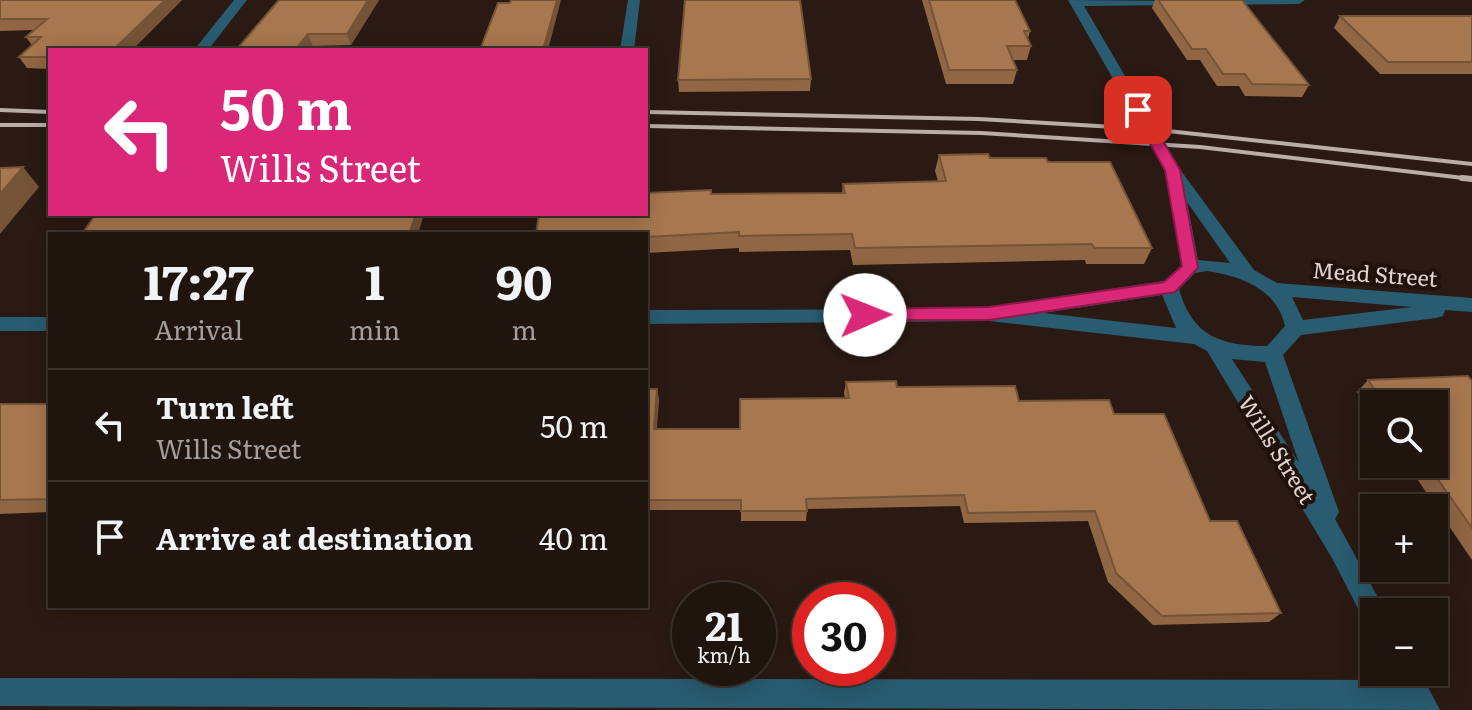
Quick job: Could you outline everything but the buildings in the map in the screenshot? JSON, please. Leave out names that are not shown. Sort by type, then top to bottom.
[{"type":"street","points":[[203,48],[241,0]]},
{"type":"street","points":[[627,48],[634,0]]},
{"type":"street","points":[[1246,272],[1172,170],[1075,1],[1299,0]]},
{"type":"street","points":[[1172,170],[1190,268]]},
{"type":"street","points":[[648,317],[989,314],[1194,337],[1215,348],[1248,354],[1272,354],[1295,328],[1294,316],[1274,289],[1246,272],[1207,265],[1190,268],[1169,287],[989,314]]},
{"type":"street","points":[[1169,287],[1173,309],[1194,337]]},
{"type":"street","name":"Mead Street","points":[[1274,289],[1472,306]]},
{"type":"street","name":"Mead Street","points":[[1295,328],[1472,306]]},
{"type":"street","points":[[0,324],[48,324]]},
{"type":"street","name":"Wills Street","points":[[1215,348],[1341,550],[1366,598]]},
{"type":"street","name":"Wills Street","points":[[1272,354],[1341,550]]},
{"type":"street","points":[[0,692],[1416,692]]},
{"type":"railway","points":[[0,110],[48,112]]},
{"type":"railway","points":[[648,112],[979,119],[1149,129],[1472,164]]},
{"type":"railway","points":[[0,125],[48,125]]},
{"type":"railway","points":[[648,126],[981,133],[1200,147],[1472,179],[1462,178]]},
{"type":"route","points":[[865,315],[989,314],[1169,287],[1190,268],[1172,170],[1138,110]]}]
